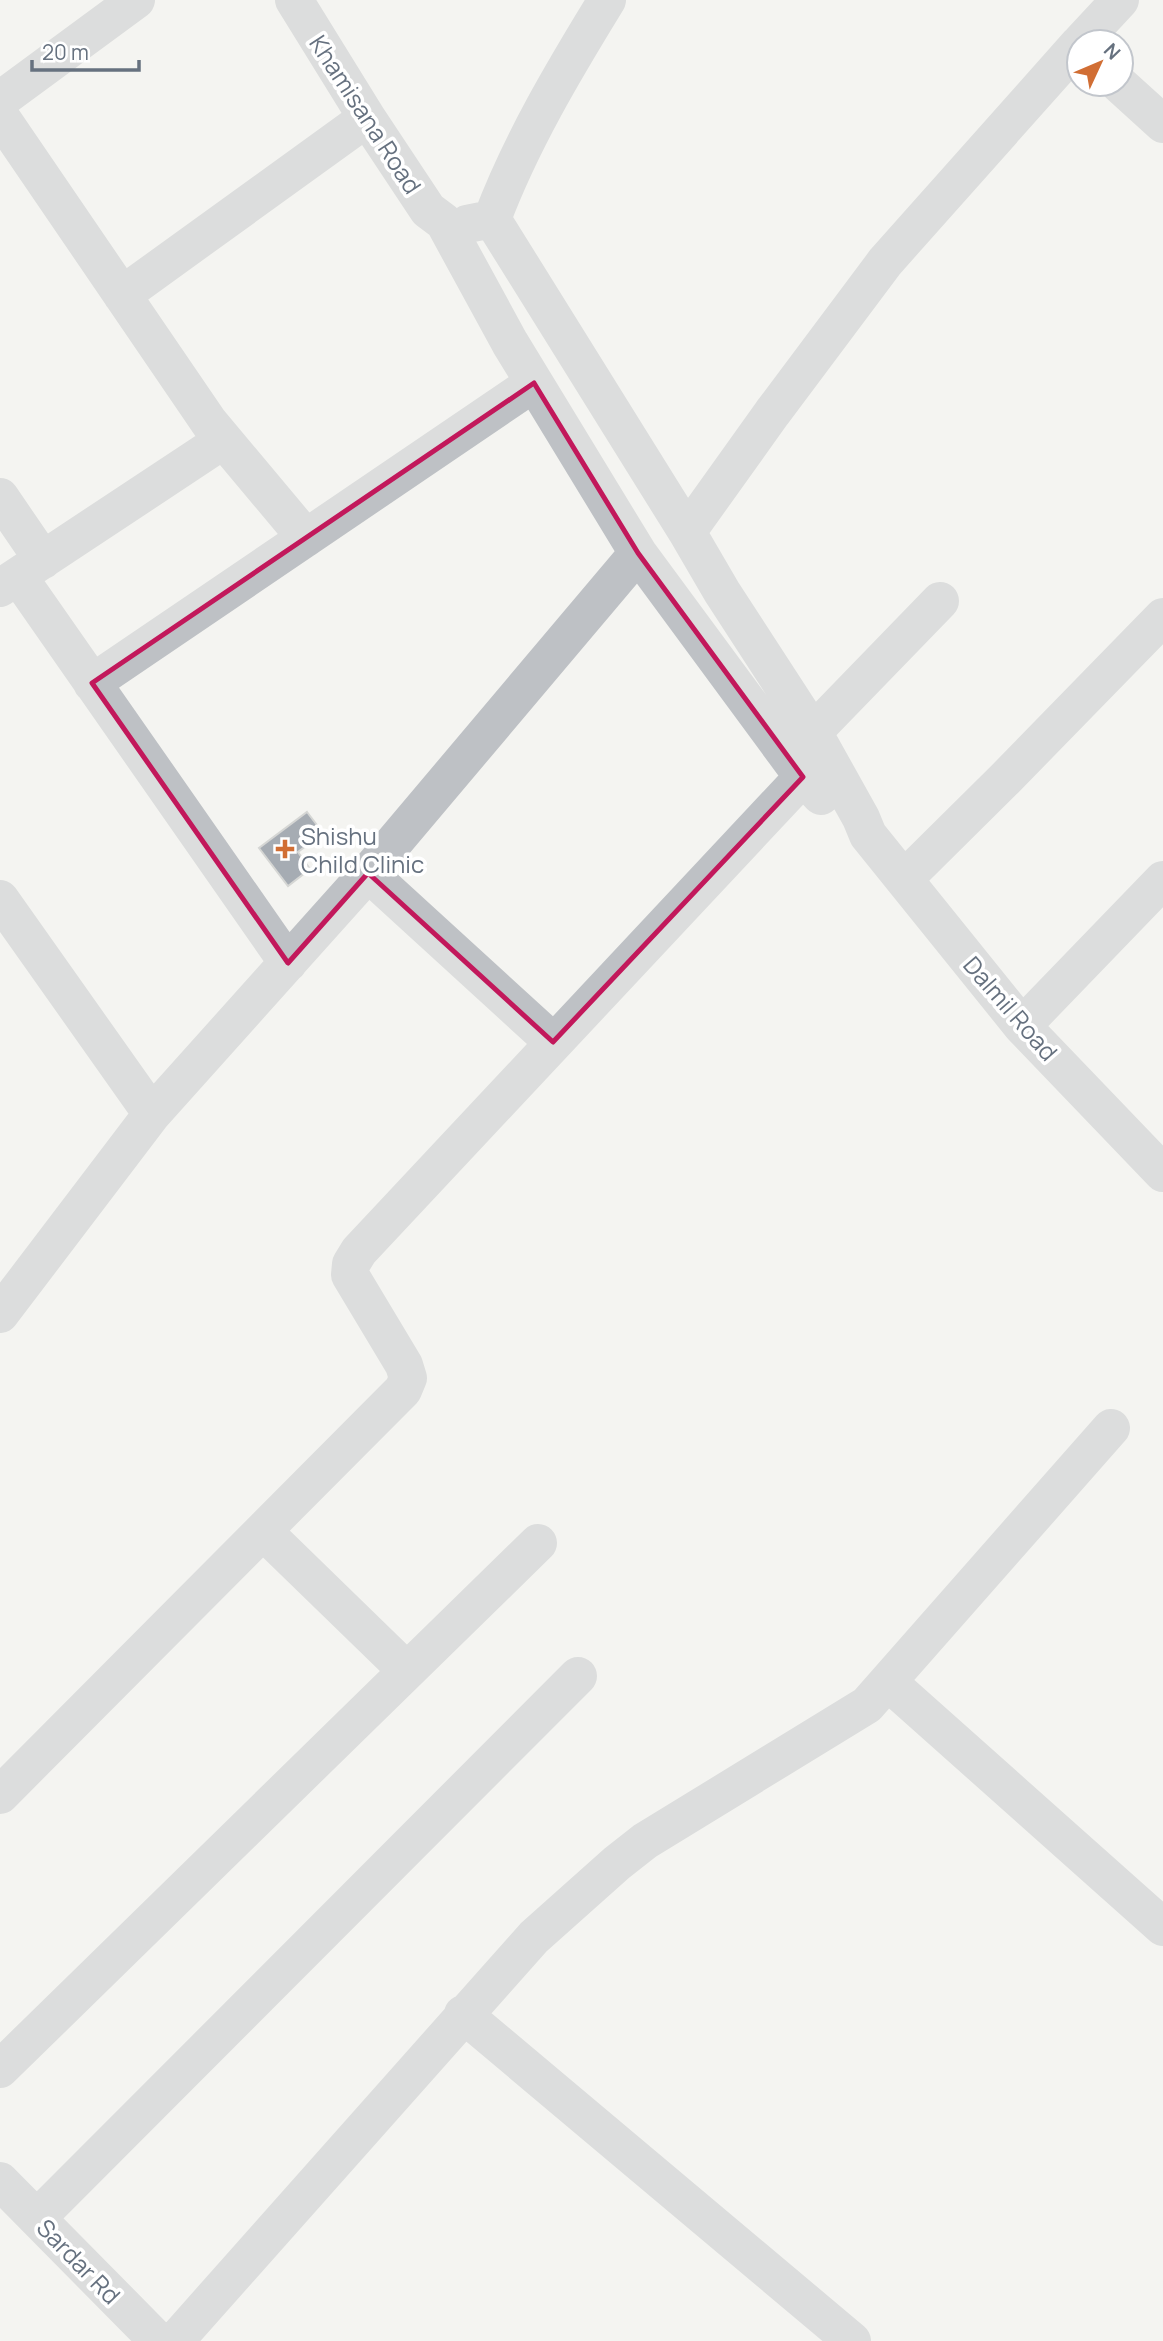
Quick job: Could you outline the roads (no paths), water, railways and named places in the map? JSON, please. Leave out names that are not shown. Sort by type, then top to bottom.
[{"type":"street","points":[[0,100],[136,0]]},
{"type":"street","name":"Khamisana Road","points":[[293,0],[428,210],[444,222],[534,383],[638,553],[803,777],[848,824],[868,835]]},
{"type":"street","points":[[492,219],[503,190],[562,73],[607,0]]},
{"type":"street","points":[[1094,28],[1120,0]]},
{"type":"street","points":[[688,532],[885,261],[1065,61]]},
{"type":"street","points":[[1134,98],[1163,124]]},
{"type":"street","points":[[0,116],[217,434],[216,443],[210,449],[20,575]]},
{"type":"street","points":[[122,295],[367,118]]},
{"type":"street","points":[[444,222],[470,225],[492,219]]},
{"type":"street","points":[[492,219],[688,532],[722,592],[813,732],[868,835]]},
{"type":"street","points":[[92,683],[534,383]]},
{"type":"street","points":[[208,421],[306,538]]},
{"type":"street","points":[[0,497],[20,575],[92,683],[288,963]]},
{"type":"street","points":[[0,1314],[152,1114],[368,873],[638,553]]},
{"type":"street","points":[[813,732],[940,601]]},
{"type":"street","points":[[904,879],[1006,779],[1163,617]]},
{"type":"street","points":[[0,1795],[402,1390],[408,1378],[404,1365],[350,1275],[351,1264],[359,1251],[803,777]]},
{"type":"street","name":"Dalmil Road","points":[[868,835],[1022,1026],[1158,1158]]},
{"type":"street","points":[[368,873],[553,1042]]},
{"type":"street","points":[[1022,1026],[1163,880]]},
{"type":"street","points":[[1,904],[152,1114]]},
{"type":"street","points":[[156,2339],[534,1937],[626,1856],[867,1705],[1111,1428]]},
{"type":"street","points":[[263,1531],[407,1671]]},
{"type":"street","points":[[0,2069],[538,1543]]},
{"type":"street","points":[[14,2203],[578,1676]]},
{"type":"street","points":[[888,1682],[1163,1927]]},
{"type":"street","points":[[463,2014],[852,2341]]},
{"type":"street","name":"Sardar Rd","points":[[14,2203],[156,2339]]},
{"type":"place","name":"Shishu Child Clinic","points":[[285,849]]}]
